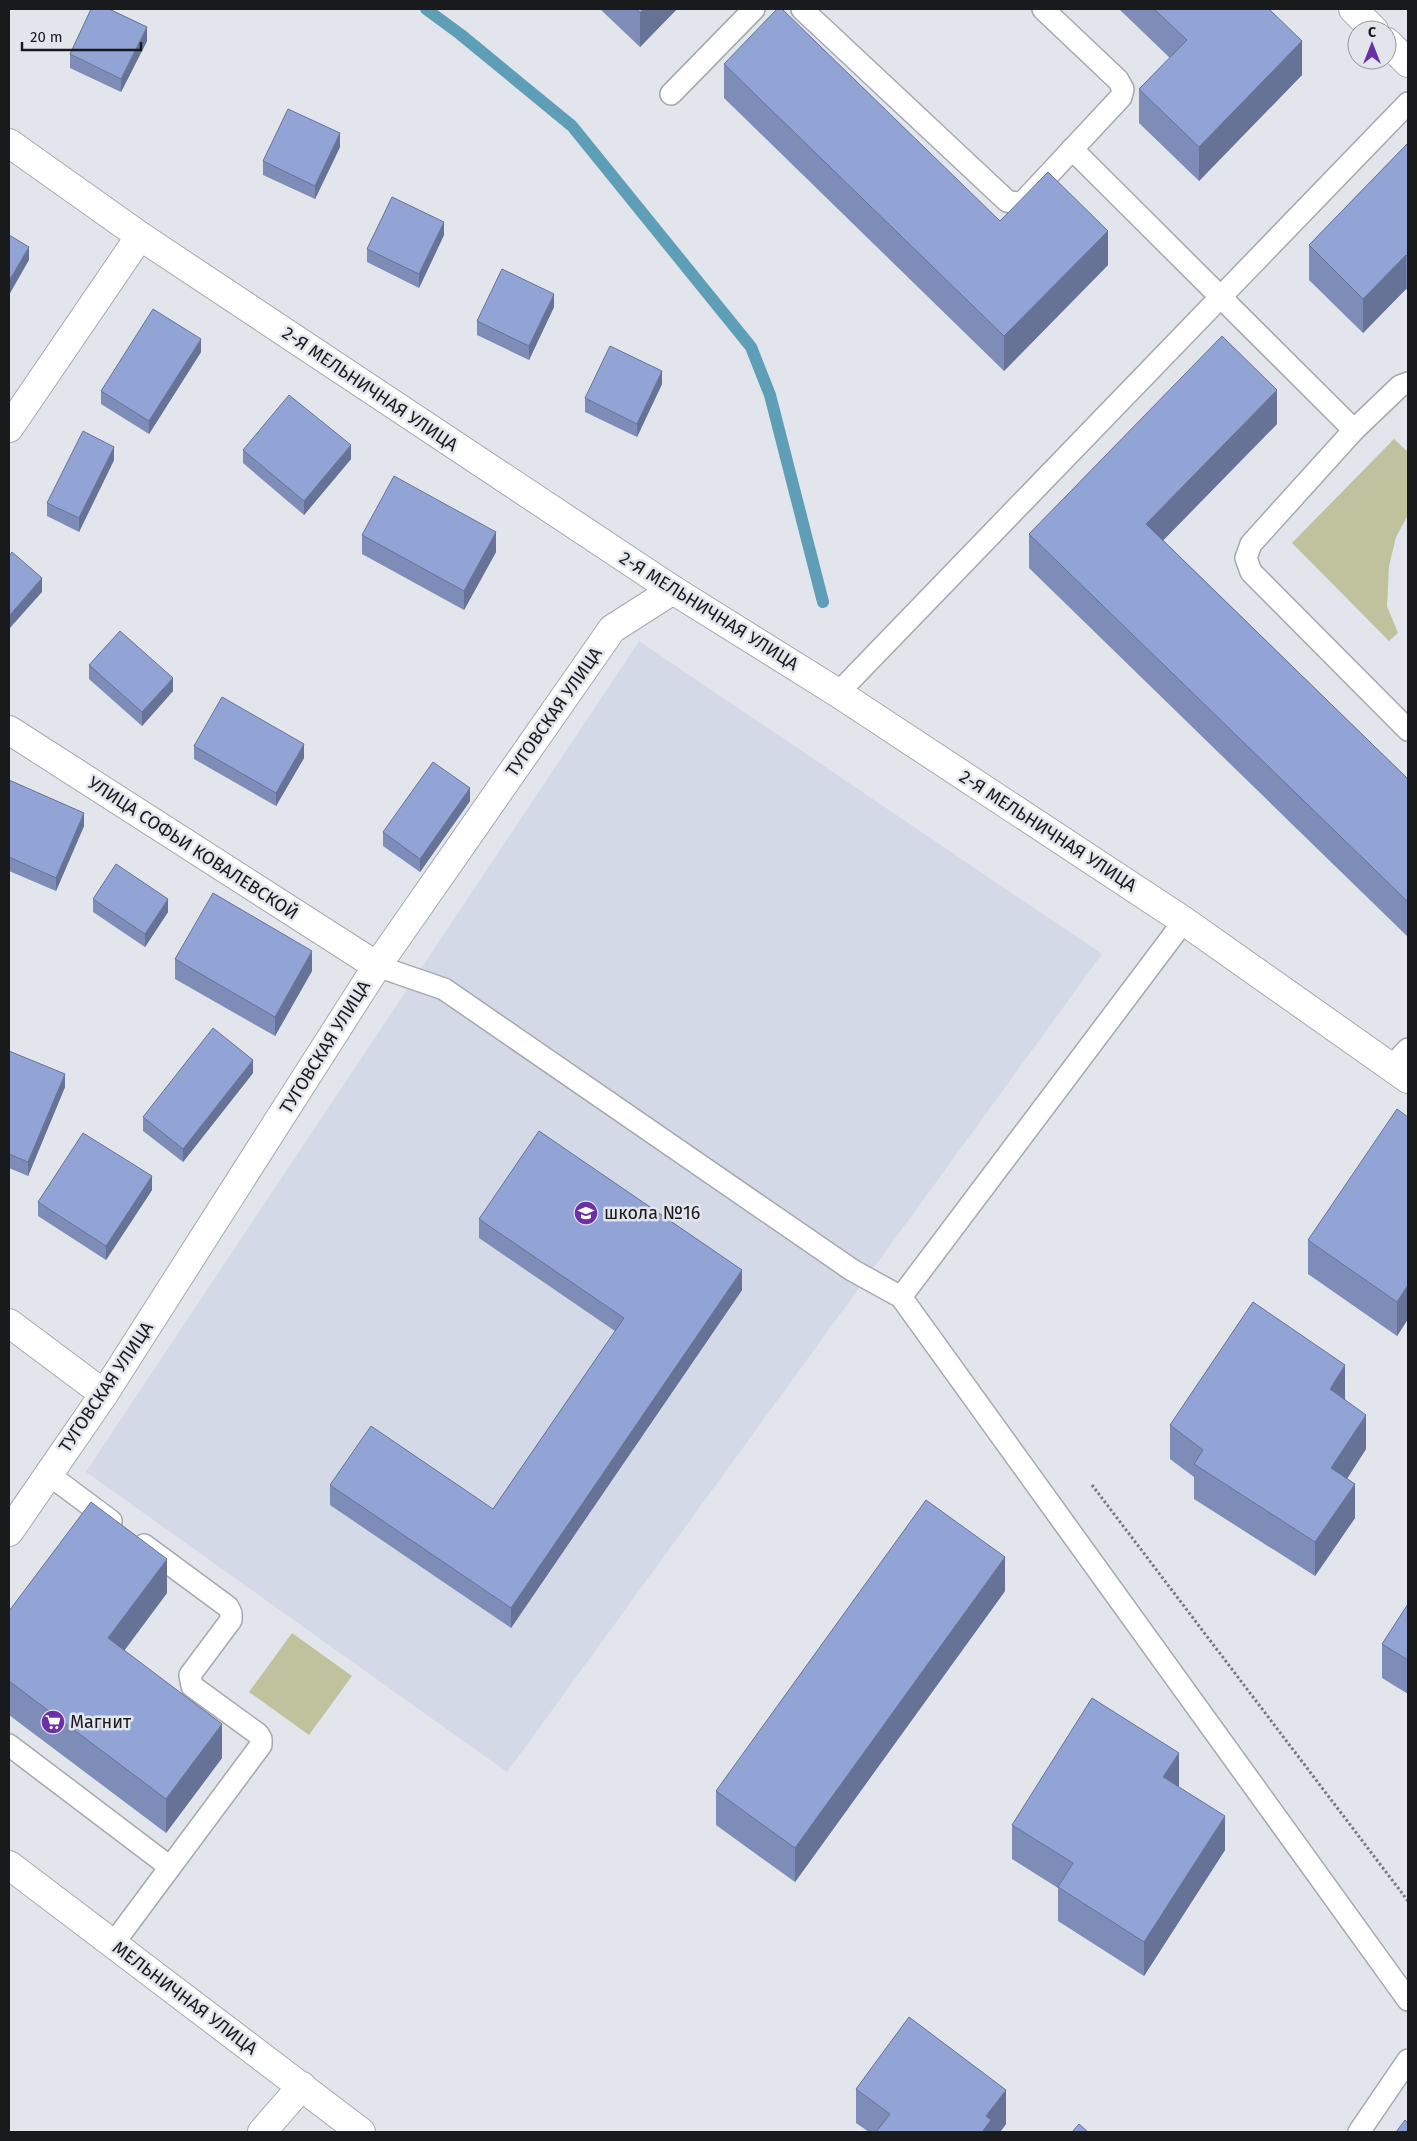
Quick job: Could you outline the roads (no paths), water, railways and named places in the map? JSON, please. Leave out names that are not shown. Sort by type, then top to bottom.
[{"type":"street","points":[[1352,9],[1364,20]]},
{"type":"street","points":[[1397,52],[1408,63]]},
{"type":"street","name":"2-Я МЕЛЬНИЧНАЯ УЛИЦА","points":[[9,143],[140,236],[673,590],[838,692],[1403,1065]]},
{"type":"street","points":[[9,428],[140,236]]},
{"type":"street","name":"ТУГОВСКАЯ УЛИЦА","points":[[9,1532],[104,1394],[376,966],[612,629],[673,590]]},
{"type":"street","name":"УЛИЦА СОФЬИ КОВАЛЕВСКОЙ","points":[[9,730],[376,966]]},
{"type":"street","points":[[9,1323],[104,1394]]},
{"type":"street","name":"МЕЛЬНИЧНАЯ УЛИЦА","points":[[9,1866],[361,2132]]},
{"type":"street","points":[[262,2132],[302,2086]]},
{"type":"lane","points":[[671,94],[754,9]]},
{"type":"lane","points":[[802,9],[1007,201],[1015,203],[1023,202],[1121,97],[1123,89],[1118,80],[1043,9]]},
{"type":"lane","points":[[838,692],[1408,103]]},
{"type":"lane","points":[[1072,150],[1354,430]]},
{"type":"lane","points":[[1408,383],[1400,386],[1354,430],[1251,544],[1246,558],[1251,572],[1408,730]]},
{"type":"lane","points":[[901,1297],[1184,921]]},
{"type":"lane","points":[[376,966],[444,989],[852,1270],[901,1297],[1407,1994]]},
{"type":"lane","points":[[48,1474],[228,1607],[231,1613],[231,1620],[190,1675],[190,1680],[192,1686],[258,1734],[261,1739],[261,1745],[113,1944]]},
{"type":"lane","points":[[9,1745],[170,1867]]},
{"type":"lane","points":[[1359,2132],[1408,2060]]},
{"type":"waterway","points":[[426,9],[460,34],[572,126],[751,347],[770,395],[823,602]]},
{"type":"place","name":"школа №16","points":[[586,1213]]},
{"type":"place","name":"Магнит","points":[[53,1722]]}]
